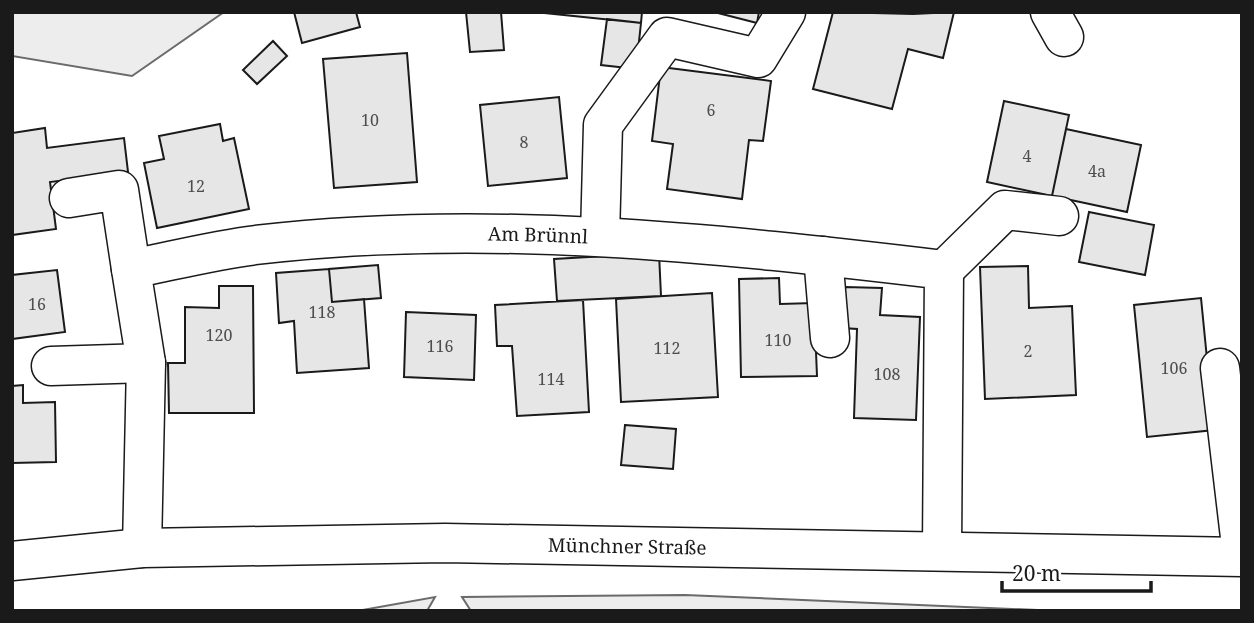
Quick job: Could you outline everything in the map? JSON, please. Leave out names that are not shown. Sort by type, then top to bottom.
[{"type":"street","points":[[600,236],[603,125],[667,37],[758,58],[786,12]]},
{"type":"street","points":[[69,198],[119,190],[146,363],[142,548]]},
{"type":"street","points":[[942,551],[944,270],[1005,210],[1059,216]]},
{"type":"street","name":"Am Brünnl","points":[[131,269],[255,245],[429,234],[600,236],[944,270]]},
{"type":"street","points":[[823,256],[830,338]]},
{"type":"street","points":[[51,366],[146,363]]},
{"type":"street","points":[[1220,368],[1242,555]]},
{"type":"street","name":"Münchner Straße","points":[[12,561],[142,548],[445,543],[1242,555]]},
{"type":"shaded area","points":[[12,12],[224,12],[132,76],[12,56]]},
{"type":"shaded area","points":[[685,595],[1060,611],[471,611],[462,597]]},
{"type":"shaded area","points":[[435,597],[427,611],[357,611]]},
{"type":"building","points":[[294,12],[356,12],[360,27],[302,43]]},
{"type":"building","points":[[466,12],[501,12],[504,50],[470,52]]},
{"type":"building","points":[[545,12],[642,12],[641,23],[545,13]]},
{"type":"building","points":[[714,12],[759,12],[757,23]]},
{"type":"building","points":[[833,12],[954,12],[943,58],[908,49],[892,109],[813,89]]},
{"type":"building","points":[[607,19],[641,23],[636,69],[601,65]]},
{"type":"building","points":[[273,41],[287,56],[257,84],[243,70]]},
{"type":"building","points":[[407,53],[417,182],[334,188],[323,59]]},
{"type":"building","points":[[661,67],[771,81],[763,141],[749,140],[742,199],[667,189],[673,144],[652,141]]},
{"type":"building","points":[[559,97],[567,178],[488,186],[480,105]]},
{"type":"building","points":[[1004,101],[1069,115],[1052,196],[987,182]]},
{"type":"building","points":[[220,124],[223,141],[234,138],[249,209],[157,228],[144,163],[164,159],[159,136]]},
{"type":"building","points":[[45,128],[47,148],[124,138],[128,172],[50,182],[56,229],[12,235],[12,133]]},
{"type":"building","points":[[1066,129],[1141,145],[1127,212],[1052,196]]},
{"type":"building","points":[[1089,212],[1154,225],[1145,275],[1079,262]]},
{"type":"building","points":[[659,253],[661,296],[557,301],[554,259]]},
{"type":"building","points":[[378,265],[381,298],[332,302],[329,269]]},
{"type":"building","points":[[1028,266],[1029,308],[1072,306],[1076,395],[985,399],[980,267]]},
{"type":"building","points":[[329,269],[332,302],[364,299],[369,368],[297,373],[294,321],[279,323],[276,273]]},
{"type":"building","points":[[57,270],[65,332],[12,339],[12,275]]},
{"type":"building","points":[[779,278],[780,304],[814,303],[817,376],[741,377],[739,279]]},
{"type":"building","points":[[219,286],[253,286],[254,413],[169,413],[168,363],[185,363],[185,307],[219,308]]},
{"type":"building","points":[[845,287],[882,288],[880,315],[920,317],[916,420],[854,418],[857,329],[843,328]]},
{"type":"building","points":[[712,293],[718,397],[621,402],[616,299]]},
{"type":"building","points":[[1201,298],[1214,430],[1147,437],[1134,305]]},
{"type":"building","points":[[583,300],[589,412],[517,416],[512,346],[497,346],[495,305]]},
{"type":"building","points":[[406,312],[476,315],[474,380],[404,377]]},
{"type":"building","points":[[23,385],[23,403],[55,402],[56,462],[12,463],[12,386]]},
{"type":"building","points":[[625,425],[676,429],[673,469],[621,465]]}]
